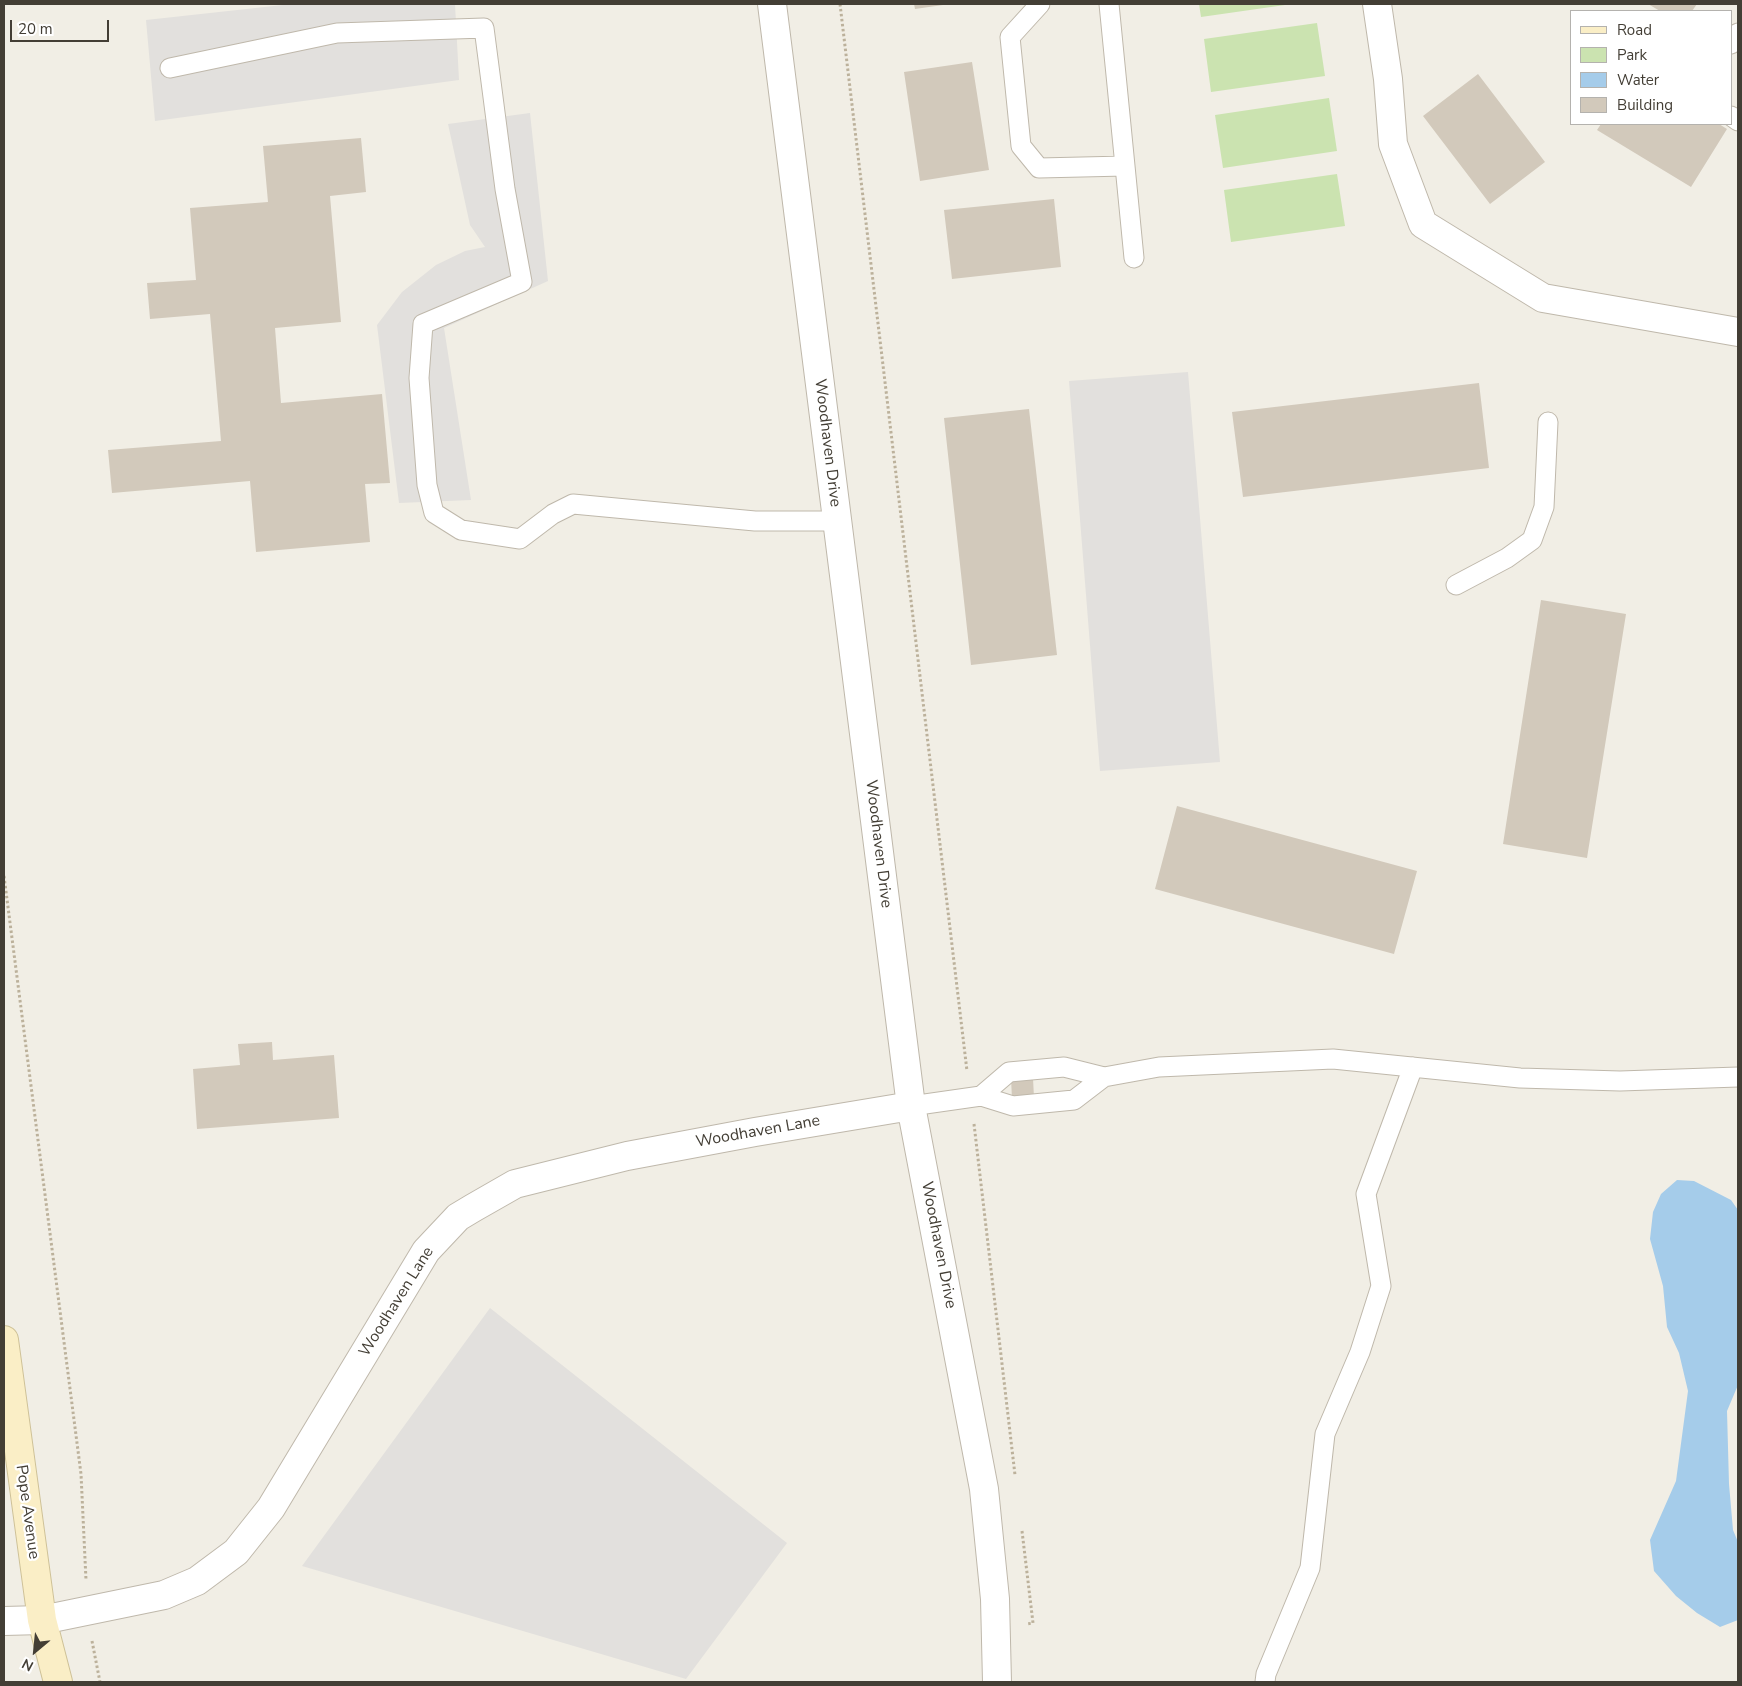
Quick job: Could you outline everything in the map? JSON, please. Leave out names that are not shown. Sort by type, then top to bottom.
[{"type":"main road","name":"Pope Avenue","points":[[4,1340],[42,1620],[58,1682]]},
{"type":"street","name":"Woodhaven Drive","points":[[772,4],[911,1106],[984,1489],[995,1599],[997,1682]]},
{"type":"street","points":[[1377,4],[1388,79],[1393,144],[1423,224],[1542,298],[1738,332]]},
{"type":"street","name":"Woodhaven Lane","points":[[4,1621],[42,1620],[164,1595],[197,1581],[236,1552],[271,1508],[426,1251],[458,1217],[515,1184],[627,1156],[911,1106]]},
{"type":"lane","points":[[1040,4],[1010,36],[1020,146],[1039,168],[1125,166]]},
{"type":"lane","points":[[1110,4],[1134,258]]},
{"type":"lane","points":[[170,68],[337,33],[484,28],[505,188],[522,282],[423,324],[419,378],[426,485],[434,513],[461,530],[520,539],[553,514],[573,504],[755,521],[837,521]]},
{"type":"lane","points":[[1456,585],[1507,558],[1532,540],[1544,507],[1548,422]]},
{"type":"lane","points":[[976,1097],[1008,1072],[1064,1067],[1104,1077],[1159,1068],[1333,1059],[1520,1078],[1620,1081],[1738,1077]]},
{"type":"lane","points":[[1265,1682],[1266,1674],[1310,1568],[1325,1434],[1360,1352],[1381,1286],[1366,1194],[1413,1067]]},
{"type":"lane","points":[[911,1106],[976,1097],[1013,1106],[1074,1100],[1104,1077]]},
{"type":"path","points":[[840,4],[976,1097],[1016,1484]]},
{"type":"path","points":[[4,876],[81,1474],[87,1611],[100,1682]]},
{"type":"path","points":[[996,1629],[1033,1623],[1021,1524]]},
{"type":"green space","points":[[1199,4],[1292,4],[1201,17]]},
{"type":"green space","points":[[1317,23],[1325,76],[1211,92],[1204,39]]},
{"type":"green space","points":[[1329,98],[1337,151],[1223,168],[1215,115]]},
{"type":"green space","points":[[1337,174],[1345,226],[1231,242],[1224,190]]},
{"type":"shaded area","points":[[292,4],[455,4],[459,80],[155,121],[146,20]]},
{"type":"shaded area","points":[[530,113],[548,281],[444,328],[471,500],[399,503],[377,325],[402,292],[436,265],[465,251],[485,247],[470,225],[448,124]]},
{"type":"shaded area","points":[[1188,372],[1220,762],[1100,771],[1069,381]]},
{"type":"shaded area","points":[[490,1308],[787,1543],[686,1679],[302,1566]]},
{"type":"water","points":[[1677,1180],[1694,1181],[1731,1200],[1738,1210],[1738,1385],[1727,1411],[1729,1484],[1733,1530],[1738,1542],[1738,1620],[1720,1627],[1697,1613],[1676,1596],[1654,1571],[1650,1540],[1676,1481],[1688,1391],[1679,1353],[1667,1327],[1663,1286],[1650,1239],[1653,1212],[1661,1194]]},
{"type":"building","points":[[914,4],[943,4],[943,5],[915,9]]},
{"type":"building","points":[[1648,4],[1697,4],[1693,10],[1658,10]]},
{"type":"building","points":[[972,62],[989,170],[920,181],[904,72]]},
{"type":"building","points":[[1478,74],[1545,162],[1490,204],[1423,116]]},
{"type":"building","points":[[1600,125],[1721,125],[1727,129],[1691,187],[1597,130]]},
{"type":"building","points":[[361,138],[366,192],[330,196],[341,322],[275,328],[281,403],[382,394],[390,483],[365,484],[370,542],[256,552],[250,481],[112,493],[108,450],[221,441],[210,314],[150,319],[147,283],[196,280],[190,208],[268,202],[263,146]]},
{"type":"building","points":[[1054,199],[1061,267],[952,279],[944,210]]},
{"type":"building","points":[[1479,383],[1489,468],[1243,497],[1232,412]]},
{"type":"building","points":[[1029,409],[1057,655],[971,665],[944,418]]},
{"type":"building","points":[[1541,600],[1626,614],[1587,858],[1503,844]]},
{"type":"building","points":[[1177,806],[1417,871],[1394,954],[1155,889]]},
{"type":"building","points":[[272,1042],[273,1060],[334,1055],[339,1118],[197,1129],[193,1069],[240,1065],[238,1044]]},
{"type":"building","points":[[1011,1078],[1033,1078],[1034,1098],[1012,1099]]}]
